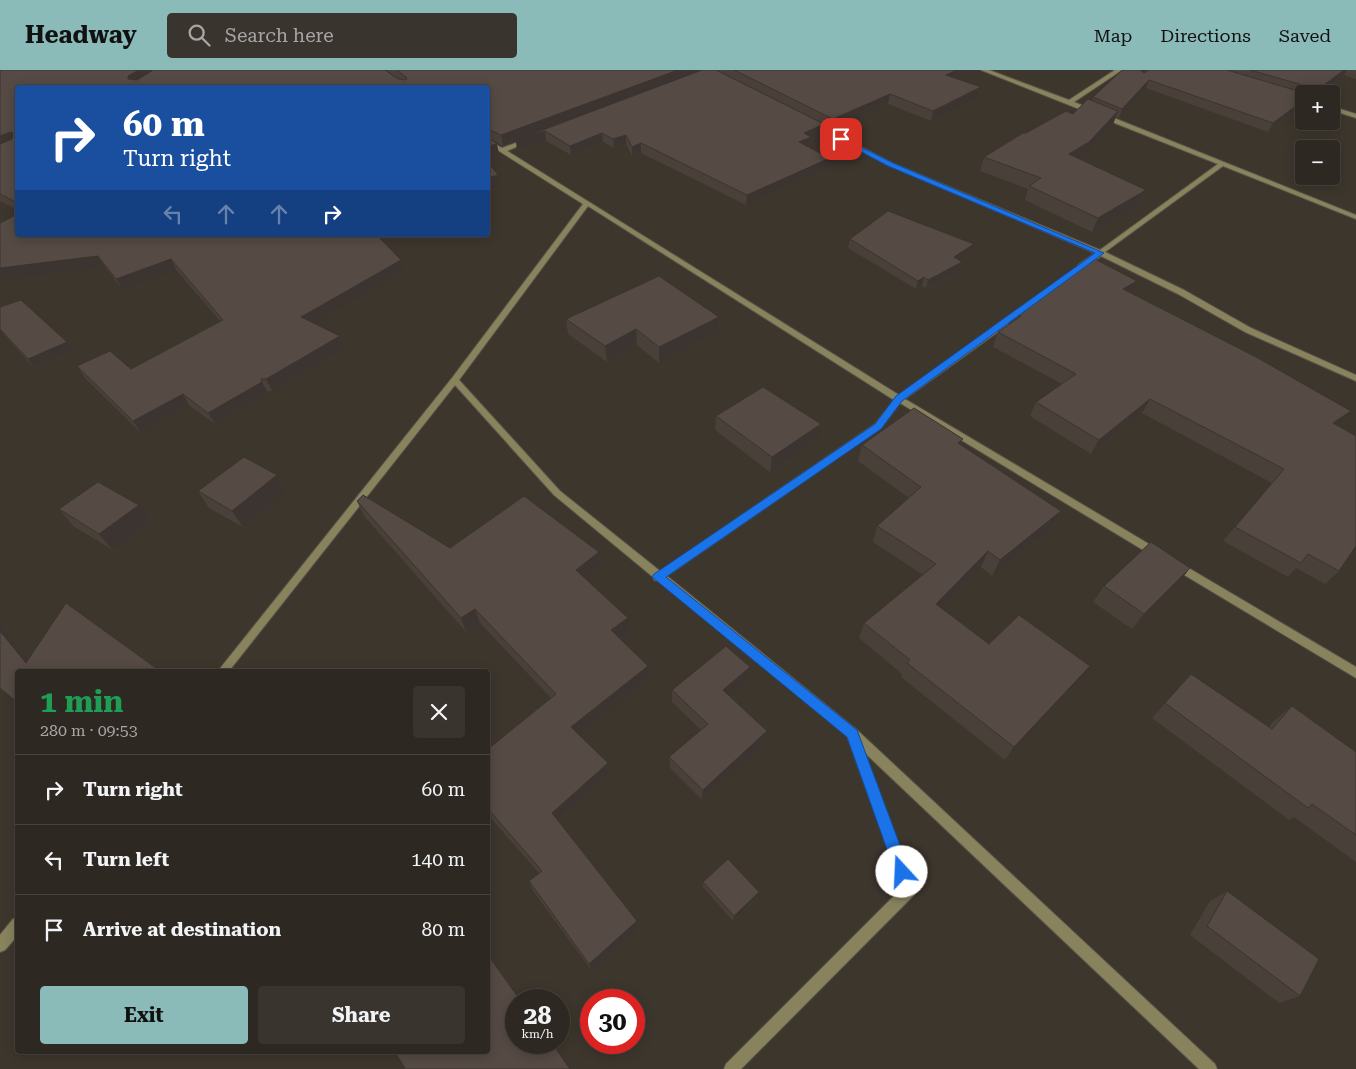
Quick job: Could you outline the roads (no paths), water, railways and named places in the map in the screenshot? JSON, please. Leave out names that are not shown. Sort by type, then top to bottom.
[{"type":"street","points":[[984,70],[1070,102],[1356,217]]},
{"type":"street","points":[[1070,102],[1119,70]]},
{"type":"street","points":[[1340,111],[1356,116]]},
{"type":"street","points":[[804,120],[890,164],[1100,253],[1180,292],[1248,330],[1356,378]]},
{"type":"street","points":[[501,151],[538,137]]},
{"type":"street","points":[[490,143],[899,399],[1161,556]]},
{"type":"street","points":[[1076,270],[1223,164]]},
{"type":"street","points":[[225,669],[455,380],[586,203]]},
{"type":"street","points":[[658,577],[878,426],[899,399],[1028,305]]},
{"type":"street","points":[[455,380],[557,493],[852,734],[1210,1069]]},
{"type":"street","points":[[1170,561],[1356,673]]},
{"type":"street","points":[[731,1069],[909,890],[852,734]]},
{"type":"street","points":[[0,945],[15,928]]}]
